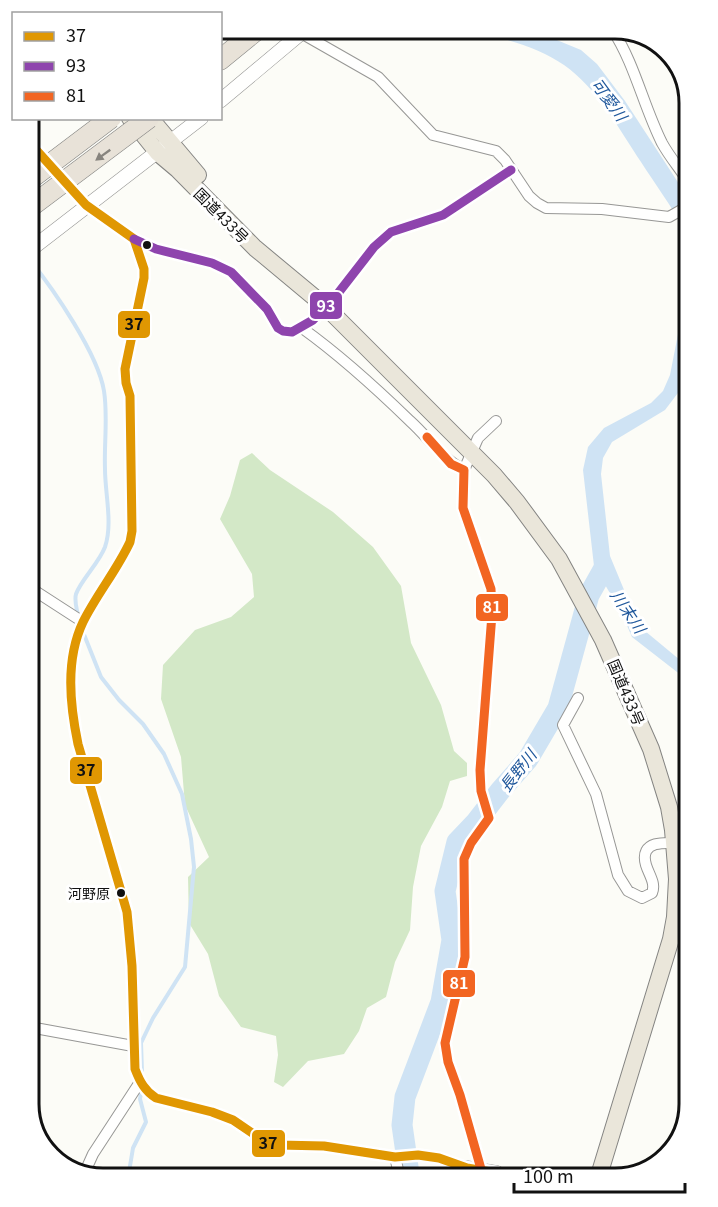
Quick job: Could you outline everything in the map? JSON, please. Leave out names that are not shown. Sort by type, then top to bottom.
[{"type":"highway","points":[[222,58],[245,39]]},
{"type":"highway","points":[[39,172],[108,120]]},
{"type":"highway","name":"国道433号","points":[[132,120],[164,148]]},
{"type":"highway","points":[[39,200],[146,120]]},
{"type":"highway","name":"国道433号","points":[[150,120],[177,169],[255,248],[324,305],[494,475],[531,521],[559,559],[603,640],[651,749],[679,838]]},
{"type":"highway","name":"国道433号","points":[[601,1168],[671,939],[679,870]]},
{"type":"street","points":[[222,99],[291,39]]},
{"type":"street","points":[[316,39],[381,79],[433,135],[496,151],[529,196],[546,208],[602,209],[673,216],[679,212]]},
{"type":"street","points":[[618,39],[634,71],[662,143],[679,168]]},
{"type":"street","points":[[39,243],[199,120]]},
{"type":"street","points":[[39,153],[86,205],[134,239],[156,249],[213,263],[231,272],[267,309],[278,328],[292,332],[311,322],[383,238],[399,228],[443,215],[511,170]]},
{"type":"street","points":[[134,239],[144,269],[144,278],[125,369],[130,396],[132,531],[127,550],[83,622],[75,643],[70,691],[78,744],[127,912],[132,966],[135,1069],[140,1082],[148,1093],[156,1098],[212,1112],[233,1120],[267,1143],[324,1146],[439,1158],[474,1168],[460,1095],[448,1062],[446,1043],[465,957],[464,859],[471,843],[489,818],[481,791],[480,770],[492,614],[491,589],[463,508],[464,470],[478,438],[496,421]]},
{"type":"street","points":[[302,328],[359,371],[426,436],[451,464],[464,470]]},
{"type":"street","points":[[39,594],[83,622]]},
{"type":"street","points":[[578,698],[562,725],[596,794],[614,863],[628,891],[642,898],[652,893],[654,888],[647,866],[646,853],[650,847],[658,843],[679,844]]},
{"type":"street","points":[[39,1029],[134,1046]]},
{"type":"street","points":[[88,1166],[140,1082]]},
{"type":"street","points":[[400,1168],[403,1156]]},
{"type":"green space","points":[[252,453],[270,470],[333,512],[373,547],[401,586],[411,643],[441,705],[454,751],[467,763],[467,776],[450,781],[442,807],[421,846],[413,887],[410,930],[395,962],[386,997],[367,1008],[359,1031],[344,1054],[308,1061],[283,1087],[274,1082],[278,1055],[276,1036],[241,1027],[219,996],[208,954],[189,923],[188,877],[209,857],[185,805],[181,757],[161,699],[163,665],[195,630],[231,617],[254,597],[252,574],[220,519],[230,496],[240,460]]},
{"type":"water","name":"可愛川","points":[[502,39],[554,39],[581,50],[597,64],[625,101],[679,184],[679,221],[607,110],[587,85],[564,65],[527,46]]},
{"type":"water","name":"川末川","points":[[679,329],[679,392],[665,410],[612,442],[603,458],[601,474],[610,556],[639,626],[679,659],[679,674],[632,637],[621,612],[594,566],[583,470],[588,447],[604,428],[651,403],[663,391],[670,375]]},
{"type":"waterway","points":[[39,272],[84,341],[100,376],[104,391],[105,479],[109,518],[107,538],[102,553],[76,594],[78,616]]},
{"type":"waterway","name":"長野川","points":[[408,1168],[402,1125],[405,1097],[441,1002],[452,940],[445,891],[457,842],[528,759],[558,708],[589,595],[603,570]]},
{"type":"waterway","points":[[83,632],[101,677],[119,700],[143,724],[164,754],[182,794],[191,839],[194,867],[185,967],[153,1018],[141,1043],[142,1071]]},
{"type":"waterway","points":[[130,1168],[133,1148],[146,1122],[140,1099],[141,1093]]},
{"type":"transit line","name":"37","points":[[39,153],[86,205],[134,239],[144,269],[125,369],[130,396],[132,531],[130,542],[83,622],[77,637],[71,667],[71,698],[78,744],[127,912],[132,966],[135,1069],[146,1089],[156,1098],[212,1112],[233,1120],[267,1143],[324,1146],[395,1157],[418,1155],[439,1158],[467,1168]]},
{"type":"transit line","name":"93","points":[[134,239],[156,249],[212,263],[231,272],[267,309],[278,328],[292,332],[313,320],[339,292],[374,247],[391,232],[443,215],[511,170]]},
{"type":"transit line","name":"81","points":[[427,437],[451,464],[464,470],[463,508],[491,589],[492,614],[480,770],[481,791],[489,818],[471,843],[464,859],[465,957],[445,1043],[448,1062],[481,1168]]},
{"type":"place","name":"河野原","points":[[121,893]]}]
